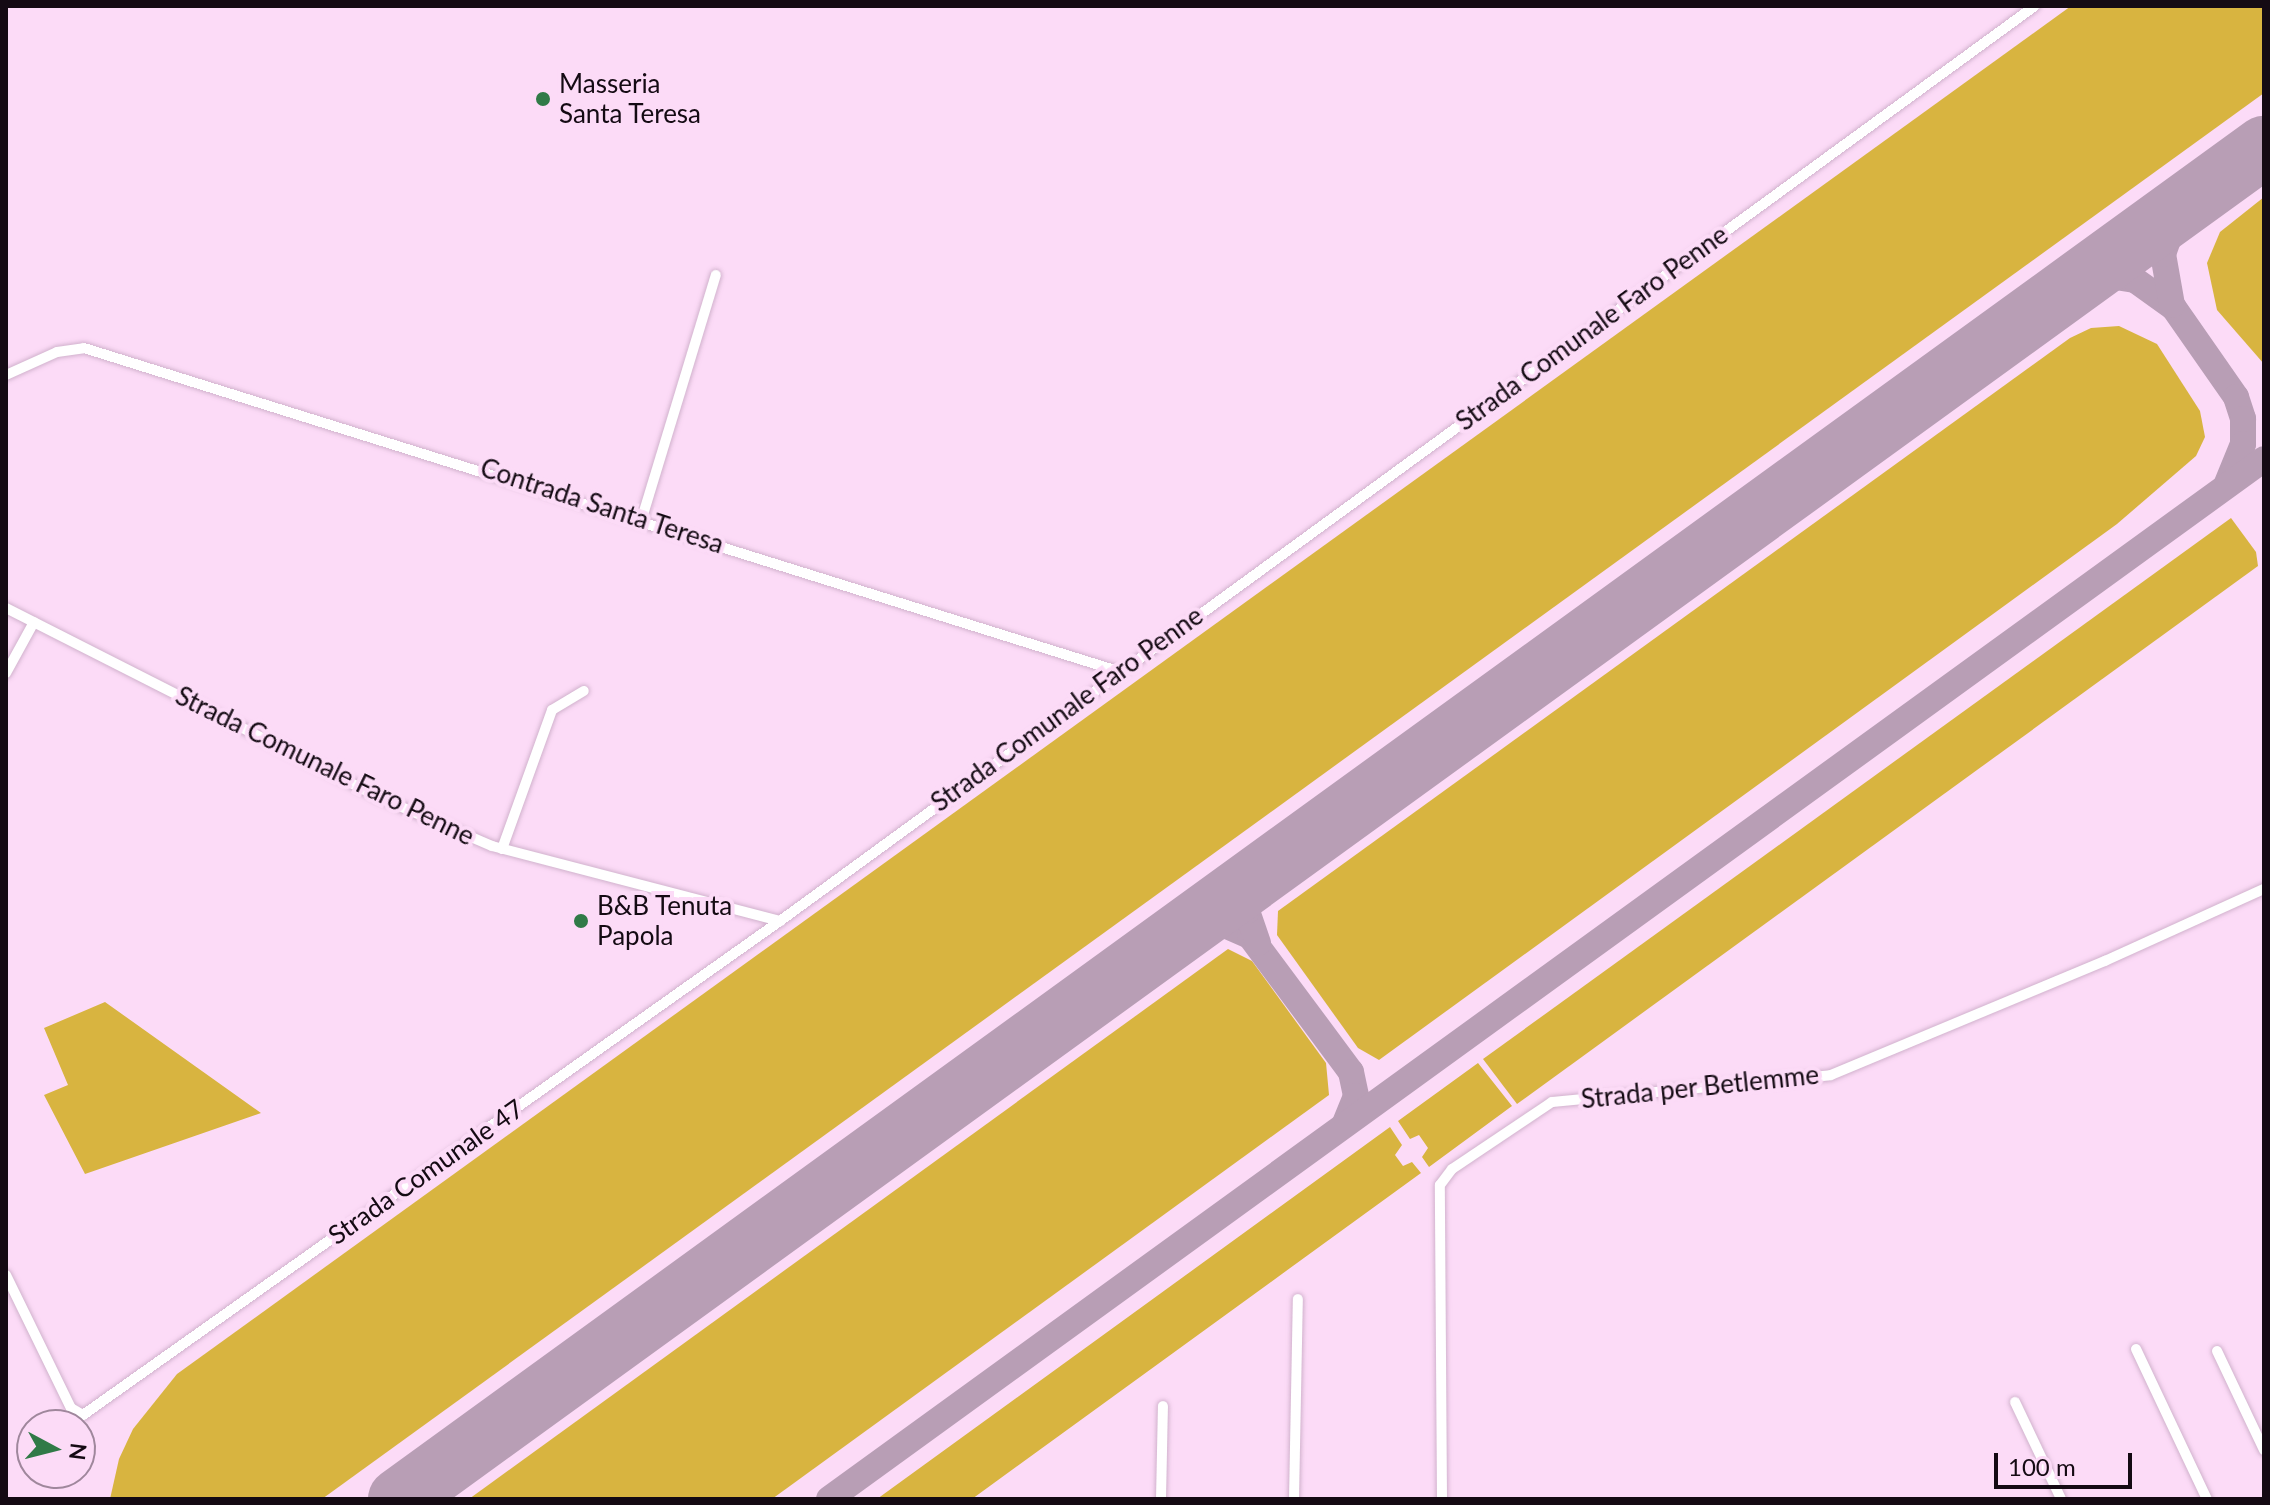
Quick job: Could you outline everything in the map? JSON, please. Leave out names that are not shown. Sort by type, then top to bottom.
[{"type":"street","name":"Strada Comunale Faro Penne","points":[[6,608],[376,796],[502,849],[780,921],[1118,671],[2035,6]]},
{"type":"street","points":[[642,518],[716,275]]},
{"type":"street","name":"Contrada Santa Teresa","points":[[6,375],[57,352],[84,348],[642,518],[1118,671]]},
{"type":"street","points":[[6,673],[34,622]]},
{"type":"street","points":[[502,849],[552,710],[584,691]]},
{"type":"street","name":"Strada per Betlemme","points":[[1442,1499],[1440,1185],[1452,1169],[1552,1102],[1831,1075],[2105,961],[2264,889]]},
{"type":"street","name":"Strada Comunale 47","points":[[6,1275],[71,1408],[83,1415],[780,921]]},
{"type":"street","points":[[1294,1499],[1298,1299]]},
{"type":"street","points":[[2136,1349],[2207,1499]]},
{"type":"street","points":[[2217,1351],[2264,1450]]},
{"type":"street","points":[[2015,1402],[2061,1499]]},
{"type":"street","points":[[1161,1499],[1163,1406]]},
{"type":"shaded area","points":[[2071,6],[2264,6],[2264,93],[322,1499],[110,1499],[119,1459],[133,1429],[177,1374]]},
{"type":"shaded area","points":[[2264,197],[2264,364],[2217,310],[2207,263],[2220,232]]},
{"type":"shaded area","points":[[2119,326],[2157,344],[2200,411],[2205,437],[2196,456],[2117,524],[1379,1060],[1358,1048],[1277,935],[1278,911],[2070,338],[2091,328]]},
{"type":"shaded area","points":[[2231,518],[2256,552],[2258,566],[1517,1104],[1483,1059]]},
{"type":"shaded area","points":[[1228,949],[1252,961],[1326,1063],[1329,1095],[772,1499],[469,1499]]},
{"type":"shaded area","points":[[105,1002],[261,1113],[85,1174],[44,1095],[68,1085],[44,1028]]},
{"type":"shaded area","points":[[1478,1063],[1512,1106],[1429,1167],[1422,1157],[1428,1148],[1419,1135],[1410,1139],[1398,1121]]},
{"type":"shaded area","points":[[1390,1127],[1402,1145],[1395,1155],[1403,1166],[1412,1162],[1421,1173],[972,1499],[877,1499]]},
{"type":"taxiway","points":[[2172,305],[2163,254],[2179,209]]},
{"type":"taxiway","points":[[2079,282],[2103,275],[2135,280],[2174,308],[2236,397],[2243,419],[2243,444],[2227,483]]},
{"type":"taxiway","points":[[829,1499],[2264,459]]},
{"type":"taxiway","points":[[1258,943],[1247,911],[1261,882],[1279,861]]},
{"type":"taxiway","points":[[1175,937],[1218,922],[1250,936],[1351,1072],[1356,1096],[1344,1125]]},
{"type":"runway","points":[[399,1499],[2264,147]]},
{"type":"place","name":"Masseria Santa Teresa","points":[[543,99]]},
{"type":"place","name":"B&B Tenuta Papola","points":[[581,921]]}]
